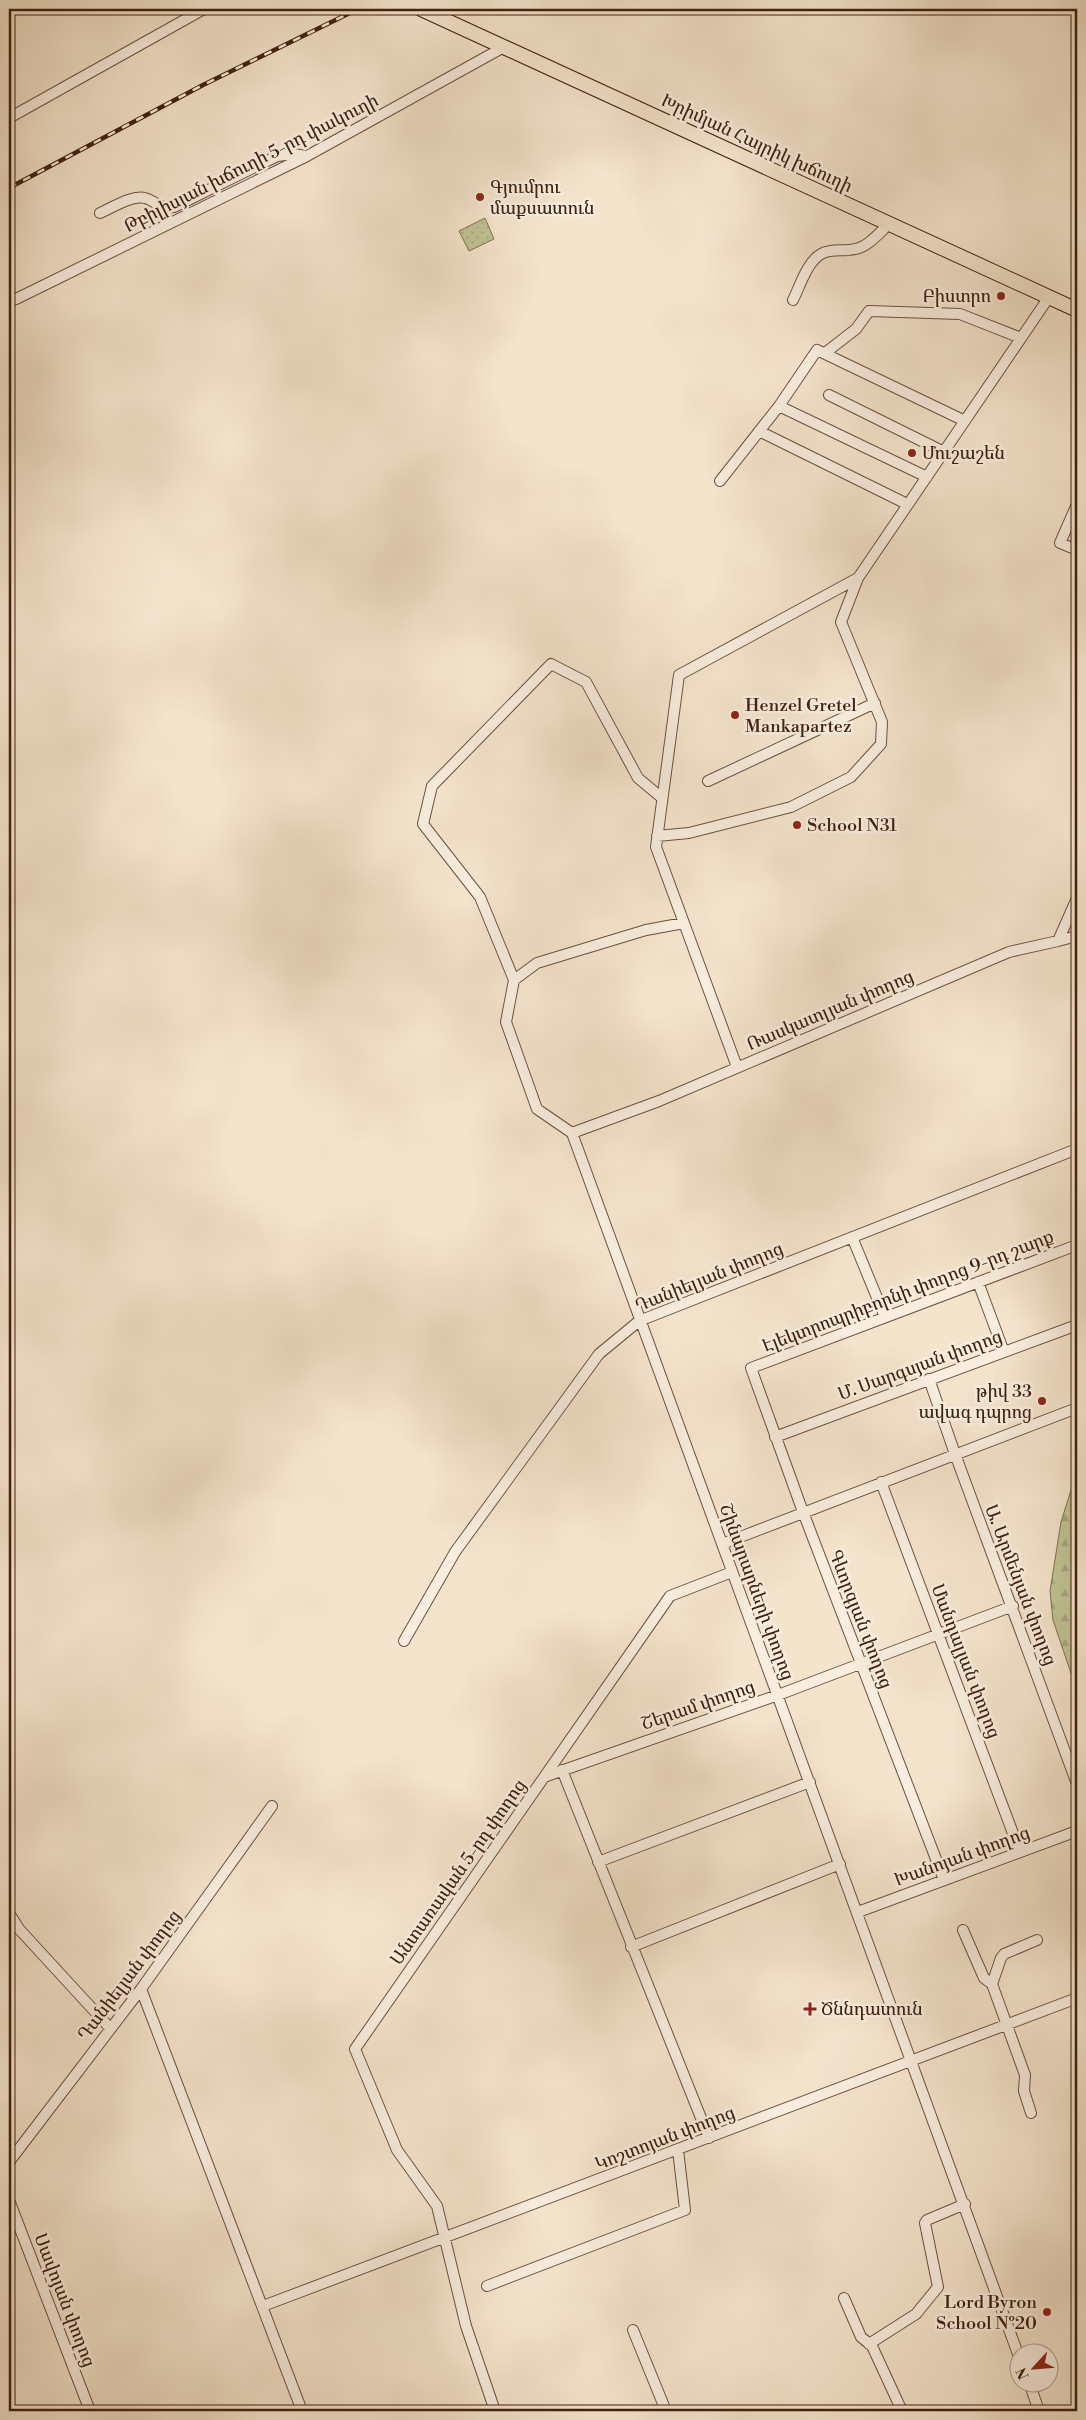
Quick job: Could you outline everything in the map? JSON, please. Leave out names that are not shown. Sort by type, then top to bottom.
[{"type":"highway","name":"Խրիմյան Հայրիկ խճուղի","points":[[421,9],[445,13],[504,47],[1077,310]]},
{"type":"street","points":[[9,118],[204,9]]},
{"type":"street","name":"Թբիլիսյան խճուղի 5-րդ փակուղի","points":[[9,300],[16,300],[308,156],[504,47]]},
{"type":"street","points":[[100,213],[146,198],[165,208],[174,207],[277,156],[293,154],[308,156]]},
{"type":"street","points":[[793,300],[812,264],[820,254],[830,251],[856,250],[865,245],[889,224]]},
{"type":"street","points":[[657,836],[689,833],[791,807],[851,777],[880,744],[882,722],[841,622],[858,578],[1049,298]]},
{"type":"street","points":[[825,353],[856,329],[869,310],[960,314],[1021,338]]},
{"type":"street","points":[[720,481],[779,406],[818,350],[965,421]]},
{"type":"street","points":[[829,395],[944,452]]},
{"type":"street","points":[[779,406],[926,477]]},
{"type":"street","points":[[759,431],[907,504]]},
{"type":"street","points":[[1077,504],[1060,542],[1077,550]]},
{"type":"street","points":[[737,1067],[656,847],[679,675],[858,578]]},
{"type":"street","points":[[572,1133],[537,1109],[506,1022],[514,980],[480,897],[423,824],[432,786],[551,664],[586,682],[638,778],[662,798]]},
{"type":"street","points":[[708,781],[875,703]]},
{"type":"street","points":[[1058,941],[1077,898]]},
{"type":"street","points":[[514,980],[537,963],[646,930],[684,923]]},
{"type":"street","name":"Ռասկատլյան փողոց","points":[[572,1133],[659,1101],[1008,952],[1077,936]]},
{"type":"street","name":"Շինարարների փողոց","points":[[572,1133],[639,1320],[913,2061],[1014,2342]]},
{"type":"street","name":"Դանիելյան փողոց","points":[[404,1641],[455,1552],[598,1354],[639,1320],[1077,1149]]},
{"type":"street","points":[[852,1237],[885,1317]]},
{"type":"street","name":"Էլեկտրոպրիբորնի փողոց 9-րդ շարք","points":[[751,1368],[1077,1244]]},
{"type":"street","points":[[978,1282],[1004,1352]]},
{"type":"street","name":"Մ. Սարգսյան փողոց","points":[[775,1437],[1077,1325]]},
{"type":"street","name":"Գևորգյան փողոց","points":[[751,1368],[803,1512],[944,1880]]},
{"type":"street","name":"Ա. Արմենյան փողոց","points":[[930,1379],[955,1454],[1013,1606],[1077,1784]]},
{"type":"street","points":[[722,1544],[1077,1408]]},
{"type":"street","name":"Մանդալյան փողոց","points":[[881,1482],[1020,1852]]},
{"type":"street","name":"Անտառավան 5-րդ փողոց","points":[[446,2238],[437,2206],[397,2150],[355,2049],[670,1596],[732,1572]]},
{"type":"street","name":"Շերամ փողոց","points":[[544,1777],[778,1695],[860,1662],[1013,1606]]},
{"type":"street","points":[[562,1770],[631,1947],[709,2138]]},
{"type":"street","points":[[598,1862],[810,1782]]},
{"type":"street","name":"Դանիելյան փողոց","points":[[9,2162],[140,1989],[272,1806]]},
{"type":"street","name":"Խանոյան փողոց","points":[[858,1912],[1077,1831]]},
{"type":"street","points":[[631,1947],[840,1864]]},
{"type":"street","points":[[9,1912],[19,1929],[110,2028]]},
{"type":"street","points":[[963,1930],[984,1978],[992,1984],[1025,2075],[1024,2091],[1030,2113]]},
{"type":"street","points":[[992,1984],[1000,1958],[1004,1954],[1037,1940]]},
{"type":"street","points":[[140,1989],[302,2411]]},
{"type":"street","name":"Կոշտոյան փողոց","points":[[263,2306],[1077,1998]]},
{"type":"street","points":[[487,2286],[685,2210],[678,2150]]},
{"type":"street","name":"Սավոյան փողոց","points":[[9,2200],[90,2411]]},
{"type":"street","points":[[869,2344],[916,2314],[938,2287],[925,2223],[927,2220],[965,2204]]},
{"type":"street","points":[[446,2238],[466,2326],[494,2408],[487,2411]]},
{"type":"street","points":[[844,2298],[861,2337],[872,2346],[902,2411]]},
{"type":"street","points":[[633,2330],[666,2411]]},
{"type":"street","points":[[1032,2392],[1039,2411]]},
{"type":"green space","points":[[485,218],[494,239],[469,251],[459,231]]},
{"type":"green space","points":[[1077,1471],[1077,1691],[1053,1620],[1050,1591],[1061,1522]]},
{"type":"railway","points":[[9,188],[203,85],[358,9]]},
{"type":"place","name":"Գյումրու մաքսատուն","points":[[480,197]]},
{"type":"place","name":"Բիստրո","points":[[1001,296]]},
{"type":"place","name":"Մուշաշեն","points":[[912,453]]},
{"type":"place","name":"Henzel Gretel Mankapartez","points":[[735,715]]},
{"type":"place","name":"School N31","points":[[797,825]]},
{"type":"place","name":"թիվ 33 ավագ դպրոց","points":[[1042,1401]]},
{"type":"place","name":"Ծննդատուն","points":[[810,2009]]},
{"type":"place","name":"Lord Byron School №20","points":[[1047,2312]]}]
